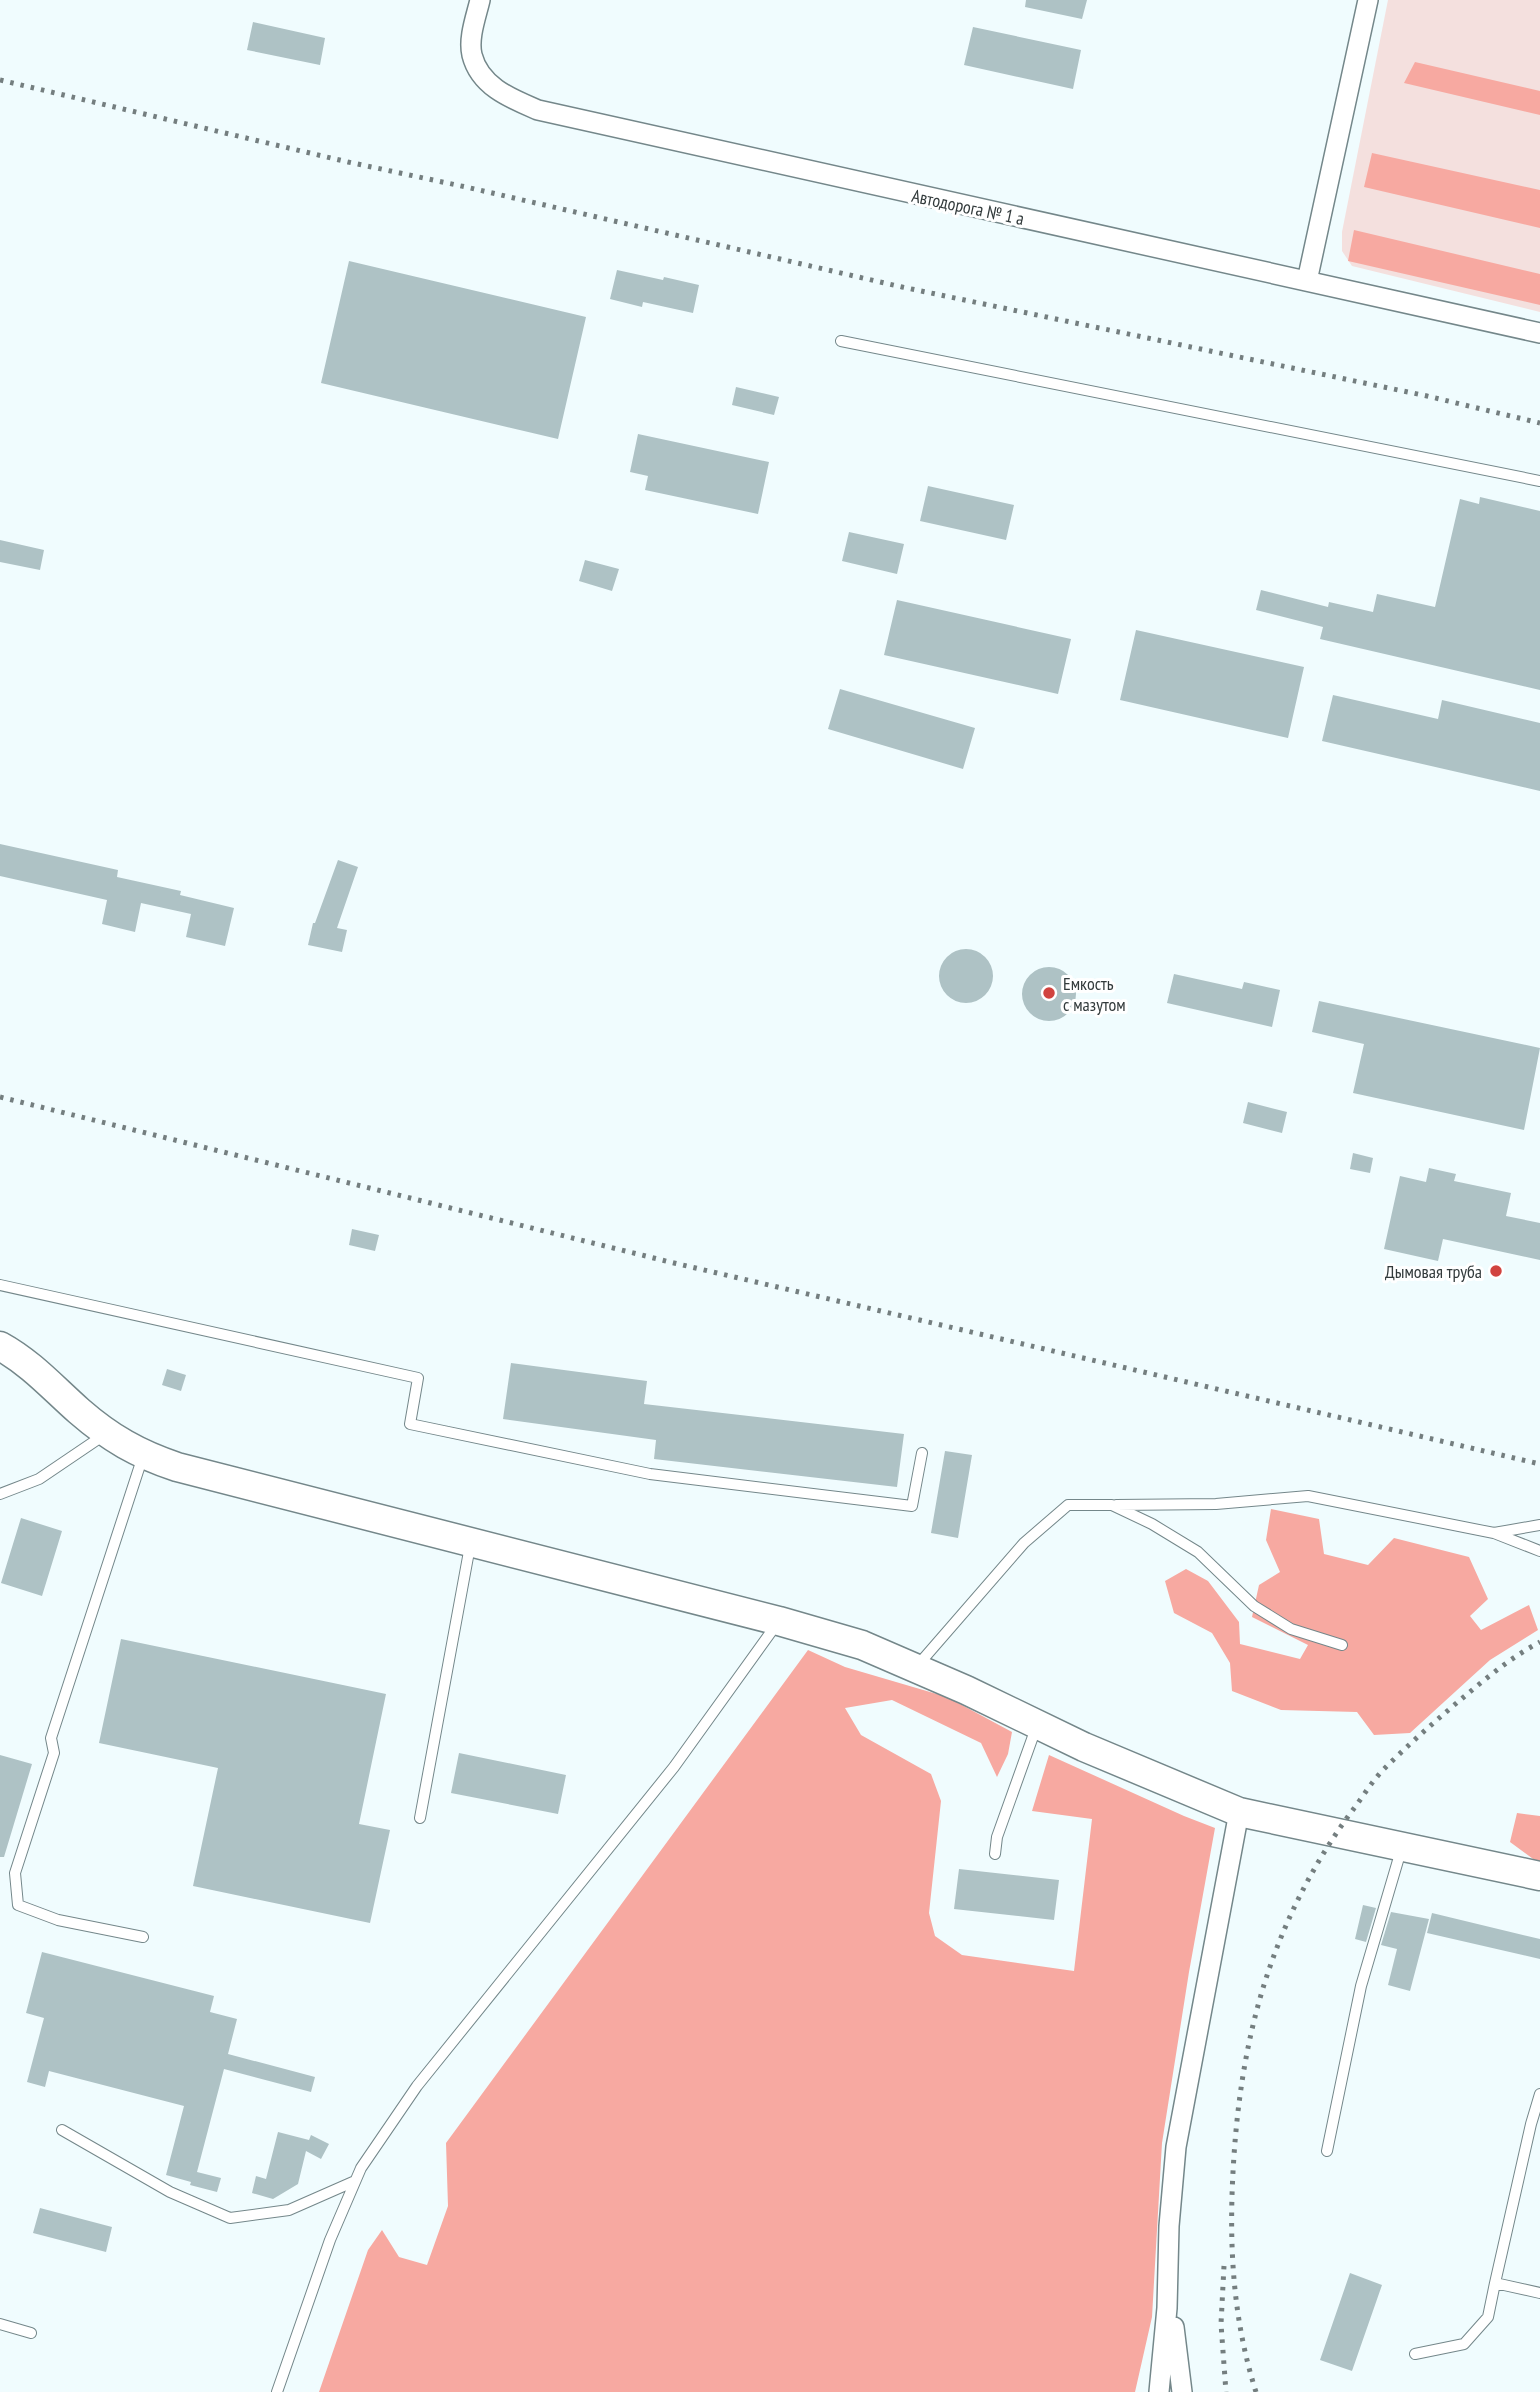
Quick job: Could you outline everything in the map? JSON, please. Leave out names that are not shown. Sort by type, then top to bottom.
[{"type":"street","name":"Автодорога № 1 а","points":[[480,0],[472,34],[471,54],[481,74],[504,96],[538,110],[1540,333]]},
{"type":"street","points":[[1307,281],[1368,0]]},
{"type":"street","points":[[0,1346],[50,1381],[79,1411],[143,1456],[779,1620],[862,1646],[916,1668],[1084,1747],[1239,1812],[1540,1876]]},
{"type":"street","points":[[1159,2392],[1176,2147],[1239,1812]]},
{"type":"street","points":[[1168,2277],[1182,2392]]},
{"type":"lane","points":[[842,341],[1540,481]]},
{"type":"lane","points":[[0,1285],[418,1378],[410,1424],[650,1474],[912,1506],[922,1453]]},
{"type":"lane","points":[[0,1494],[39,1479],[108,1433]]},
{"type":"lane","points":[[143,1456],[51,1738],[54,1753],[15,1873],[18,1905],[58,1920],[144,1937]]},
{"type":"lane","points":[[916,1668],[1024,1544],[1068,1505],[1216,1504],[1308,1496],[1493,1533],[1540,1551]]},
{"type":"lane","points":[[1111,1505],[1152,1524],[1198,1552],[1254,1606],[1291,1629],[1342,1645]]},
{"type":"lane","points":[[1493,1533],[1540,1525]]},
{"type":"lane","points":[[419,1818],[471,1542]]},
{"type":"lane","points":[[277,2392],[330,2239],[361,2168],[417,2086],[674,1767],[779,1620]]},
{"type":"lane","points":[[995,1854],[997,1837],[1037,1724]]},
{"type":"lane","points":[[1327,2151],[1361,1986],[1402,1847]]},
{"type":"lane","points":[[1415,2354],[1464,2344],[1488,2317],[1540,2094]]},
{"type":"lane","points":[[62,2130],[170,2192],[230,2218],[289,2210],[355,2181]]},
{"type":"lane","points":[[1495,2283],[1540,2293]]},
{"type":"lane","points":[[0,2324],[32,2333]]},
{"type":"shaded area","points":[[1388,0],[1540,0],[1540,312],[1352,266],[1342,251],[1342,232]]},
{"type":"shaded area","points":[[1415,62],[1540,91],[1540,115],[1404,83]]},
{"type":"shaded area","points":[[1372,153],[1540,190],[1540,228],[1364,187]]},
{"type":"shaded area","points":[[1354,230],[1540,274],[1540,305],[1348,261]]},
{"type":"shaded area","points":[[1271,1509],[1319,1519],[1324,1554],[1368,1565],[1394,1538],[1469,1557],[1488,1599],[1470,1616],[1481,1630],[1529,1605],[1538,1630],[1490,1660],[1410,1733],[1374,1735],[1357,1712],[1281,1710],[1232,1691],[1230,1663],[1212,1633],[1174,1613],[1165,1581],[1186,1569],[1208,1581],[1239,1622],[1240,1644],[1300,1659],[1308,1645],[1252,1617],[1259,1585],[1280,1572],[1266,1540]]},
{"type":"shaded area","points":[[808,1650],[845,1667],[947,1697],[1012,1732],[1008,1754],[997,1777],[981,1743],[892,1700],[845,1708],[861,1735],[931,1774],[941,1801],[929,1913],[935,1936],[962,1955],[1074,1971],[1092,1819],[1032,1811],[1049,1755],[1215,1828],[1162,2143],[1152,2317],[1135,2392],[319,2392],[368,2250],[382,2230],[399,2257],[427,2265],[448,2206],[446,2143]]},
{"type":"shaded area","points":[[1517,1813],[1540,1816],[1540,1864],[1510,1842]]},
{"type":"building","points":[[1026,0],[1087,0],[1082,19],[1025,7]]},
{"type":"building","points":[[253,22],[325,38],[320,65],[247,50]]},
{"type":"building","points":[[973,27],[1081,50],[1073,89],[964,65]]},
{"type":"building","points":[[349,261],[586,317],[558,439],[321,383]]},
{"type":"building","points":[[617,270],[699,285],[693,313],[643,302],[642,307],[610,299]]},
{"type":"building","points":[[736,387],[779,397],[774,415],[732,405]]},
{"type":"building","points":[[638,434],[769,462],[758,514],[645,490],[648,476],[630,472]]},
{"type":"building","points":[[928,486],[1014,505],[1006,540],[920,521]]},
{"type":"building","points":[[1480,497],[1540,511],[1540,690],[1320,639],[1323,627],[1256,610],[1261,590],[1328,607],[1329,602],[1373,612],[1377,594],[1435,607],[1460,499],[1479,504]]},
{"type":"building","points":[[849,532],[904,544],[897,574],[842,561]]},
{"type":"building","points":[[0,540],[44,550],[40,570],[0,562]]},
{"type":"building","points":[[585,560],[619,569],[612,591],[579,581]]},
{"type":"building","points":[[897,600],[1071,639],[1058,694],[884,655]]},
{"type":"building","points":[[1136,630],[1304,667],[1288,738],[1120,700]]},
{"type":"building","points":[[840,689],[975,728],[963,769],[828,729]]},
{"type":"building","points":[[1333,695],[1438,719],[1442,700],[1540,723],[1540,791],[1322,741]]},
{"type":"building","points":[[0,844],[118,870],[117,877],[181,891],[180,895],[234,908],[225,946],[186,937],[191,914],[141,903],[135,932],[102,924],[107,900],[0,876]]},
{"type":"building","points":[[338,860],[358,867],[337,928],[347,930],[342,952],[308,945],[313,923]]},
{"type":"building","points":[[966,949],[985,957],[993,976],[985,995],[966,1003],[947,995],[939,976],[947,957]]},
{"type":"building","name":"Емкость с мазутом","points":[[1049,967],[1068,975],[1076,994],[1068,1013],[1049,1021],[1030,1013],[1022,994],[1030,975]]},
{"type":"building","points":[[1174,974],[1242,989],[1244,982],[1280,990],[1272,1027],[1167,1003]]},
{"type":"building","points":[[1319,1001],[1540,1048],[1524,1130],[1353,1093],[1364,1044],[1312,1032]]},
{"type":"building","points":[[1248,1102],[1287,1112],[1282,1133],[1243,1123]]},
{"type":"building","points":[[1353,1153],[1373,1158],[1370,1173],[1350,1169]]},
{"type":"building","points":[[1429,1168],[1456,1174],[1454,1181],[1511,1193],[1506,1216],[1540,1223],[1540,1260],[1443,1239],[1438,1261],[1384,1249],[1400,1176],[1426,1182]]},
{"type":"building","points":[[352,1229],[379,1235],[375,1251],[349,1245]]},
{"type":"building","points":[[511,1363],[647,1381],[644,1404],[904,1434],[897,1487],[654,1459],[656,1440],[503,1419]]},
{"type":"building","points":[[167,1369],[186,1375],[181,1391],[162,1385]]},
{"type":"building","points":[[945,1451],[972,1455],[958,1538],[931,1533]]},
{"type":"building","points":[[21,1518],[62,1531],[42,1596],[1,1583]]},
{"type":"building","points":[[121,1639],[386,1694],[359,1824],[390,1830],[370,1923],[193,1886],[218,1768],[99,1743]]},
{"type":"building","points":[[459,1753],[566,1775],[558,1814],[451,1793]]},
{"type":"building","points":[[0,1755],[32,1764],[4,1857],[0,1857]]},
{"type":"building","points":[[959,1869],[1059,1880],[1054,1920],[954,1909]]},
{"type":"building","points":[[1363,1905],[1376,1908],[1366,1942],[1355,1939]]},
{"type":"building","points":[[1391,1912],[1429,1919],[1410,1991],[1388,1985],[1397,1949],[1381,1945]]},
{"type":"building","points":[[1432,1913],[1540,1939],[1540,1959],[1427,1933]]},
{"type":"building","points":[[42,1952],[214,1996],[210,2012],[237,2019],[228,2054],[315,2077],[311,2092],[224,2069],[197,2172],[221,2178],[217,2192],[166,2175],[184,2106],[49,2071],[45,2087],[27,2082],[44,2018],[26,2013]]},
{"type":"building","points":[[278,2132],[309,2140],[311,2135],[329,2144],[321,2159],[306,2151],[298,2184],[273,2199],[252,2193],[256,2176],[266,2179]]},
{"type":"building","points":[[40,2208],[112,2227],[106,2252],[33,2233]]},
{"type":"building","points":[[1350,2273],[1382,2285],[1352,2371],[1320,2360]]},
{"type":"railway","points":[[0,80],[902,287],[1427,396],[1540,423]]},
{"type":"railway","points":[[0,1097],[674,1263],[1540,1464]]},
{"type":"railway","points":[[1256,2392],[1242,2338],[1234,2283],[1233,2172],[1243,2076],[1252,2030],[1279,1941],[1322,1856],[1379,1774],[1478,1685],[1540,1642]]},
{"type":"railway","points":[[1224,2266],[1221,2324],[1226,2392]]},
{"type":"place","name":"Емкость с мазутом","points":[[1049,993]]},
{"type":"place","name":"Дымовая труба","points":[[1496,1271]]}]
